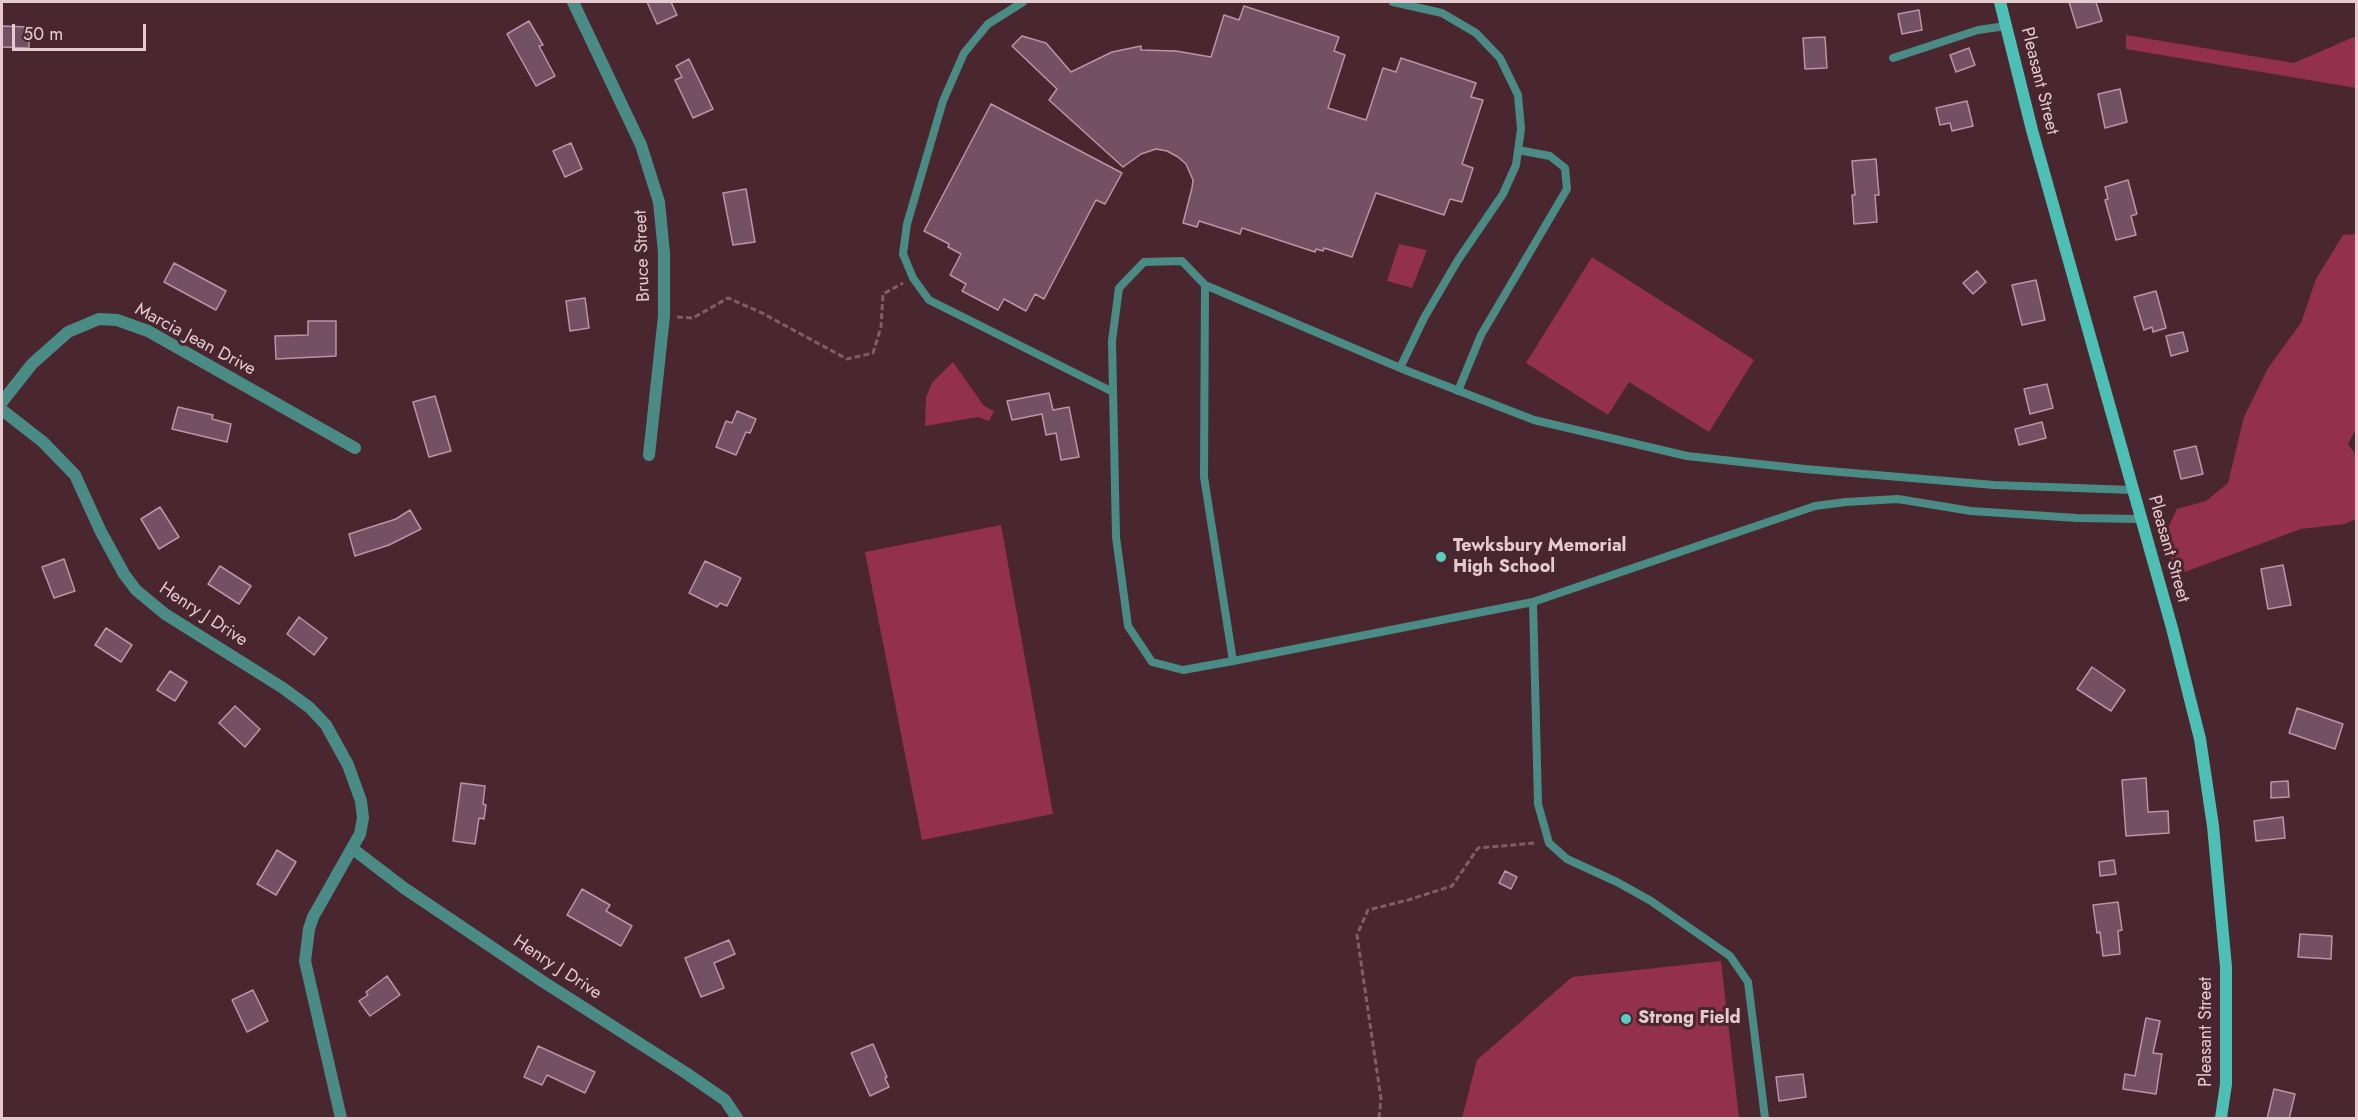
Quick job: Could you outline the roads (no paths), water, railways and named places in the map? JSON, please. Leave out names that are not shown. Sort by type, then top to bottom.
[{"type":"main road","name":"Pleasant Street","points":[[2001,2],[2031,130],[2172,628],[2206,770],[2226,967],[2226,1084],[2221,1119]]},
{"type":"street","name":"Bruce Street","points":[[573,2],[641,145],[656,186],[662,227],[664,316],[649,455]]},
{"type":"street","name":"Marcia Jean Drive","points":[[2,402],[32,364],[68,332],[99,320],[117,320],[148,331],[355,448]]},
{"type":"street","name":"Henry J Drive","points":[[2,410],[43,442],[75,475],[118,563],[140,595],[184,627],[283,688],[310,708],[326,725],[348,765],[361,801],[362,824],[353,849],[313,917],[307,938],[305,961],[341,1119]]},
{"type":"street","name":"Henry J Drive","points":[[353,849],[404,888],[725,1100],[737,1119]]},
{"type":"lane","points":[[1023,2],[988,24],[964,53],[943,101],[907,224],[903,254],[913,278],[929,300],[1113,392]]},
{"type":"lane","points":[[1393,2],[1442,13],[1476,33],[1500,58],[1518,95],[1521,129],[1516,165],[1503,194],[1458,260],[1424,318],[1400,368]]},
{"type":"lane","points":[[1893,58],[1978,30],[2006,26]]},
{"type":"lane","points":[[1458,391],[1481,335],[1567,189],[1565,168],[1550,156],[1518,150]]},
{"type":"lane","points":[[2132,490],[1994,485],[1805,469],[1687,456],[1534,420],[1458,391],[1205,285],[1182,261],[1144,262],[1119,288],[1112,341],[1116,537],[1128,626],[1152,662],[1183,670],[1533,602],[1815,506],[1898,499],[1971,511],[2077,518],[2140,519]]},
{"type":"lane","points":[[1205,285],[1204,477],[1233,661]]},
{"type":"lane","points":[[1533,602],[1538,804],[1549,843],[1567,859],[1617,882],[1651,902],[1730,956],[1748,982],[1765,1119]]},
{"type":"place","name":"Tewksbury Memorial High School","points":[[1441,557]]},
{"type":"place","name":"Strong Field","points":[[1626,1019]]}]
